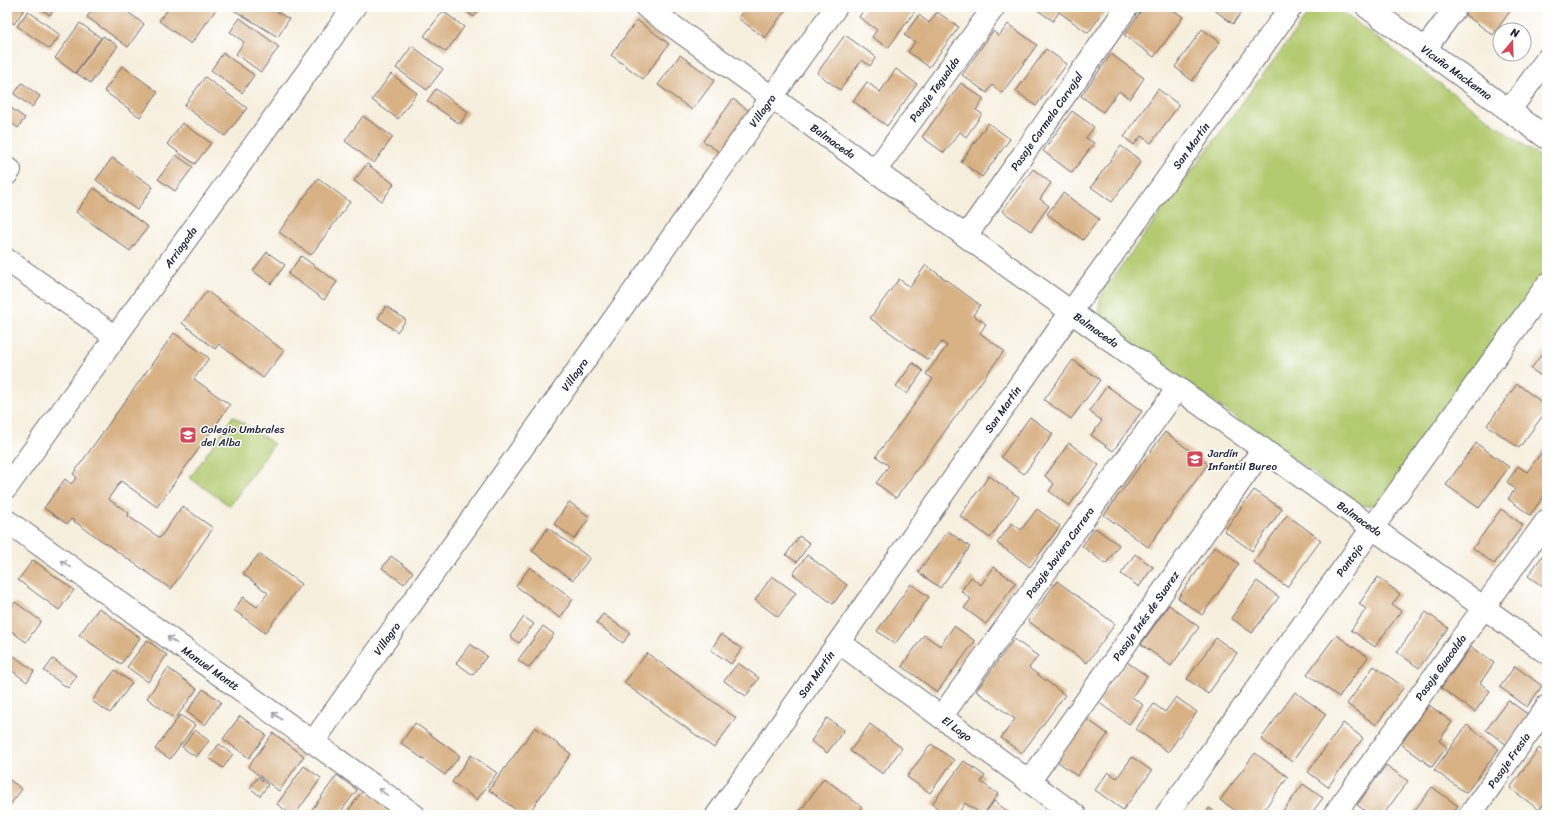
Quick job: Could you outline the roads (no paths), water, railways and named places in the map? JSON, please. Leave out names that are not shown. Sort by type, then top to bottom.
[{"type":"street","name":"Arriagada","points":[[7,487],[354,7]]},
{"type":"street","name":"Villagra","points":[[313,742],[836,7]]},
{"type":"street","name":"Pasaje Tegualda","points":[[875,171],[994,7]]},
{"type":"street","name":"Pasaje Carmela Carvajal","points":[[966,236],[1127,7]]},
{"type":"street","name":"San Martín","points":[[727,812],[840,643],[1071,312],[1291,7]]},
{"type":"street","name":"Vicuña Mackenna","points":[[1367,7],[1547,138]]},
{"type":"street","points":[[1425,49],[1456,7]]},
{"type":"street","name":"Balmaceda","points":[[658,10],[772,98],[1547,653]]},
{"type":"street","points":[[1510,111],[1547,59]]},
{"type":"street","points":[[7,260],[116,337]]},
{"type":"street","name":"Pantoja","points":[[1166,815],[1547,285]]},
{"type":"street","name":"Pasaje Javiera Carrera","points":[[941,717],[1178,388]]},
{"type":"street","name":"Pasaje Inés de Suarez","points":[[1029,782],[1263,449]]},
{"type":"street","name":"Pasaje Guacolda","points":[[1334,815],[1547,520]]},
{"type":"street","name":"Manuel Montt","points":[[7,521],[414,815]]},
{"type":"street","name":"El Lago","points":[[840,643],[1075,815]]},
{"type":"street","name":"Pasaje Fresia","points":[[1470,815],[1547,706]]},
{"type":"place","name":"Colegio Umbrales del Alba","points":[[188,435]]},
{"type":"place","name":"Jardín Infantil Bureo","points":[[1195,459]]}]
